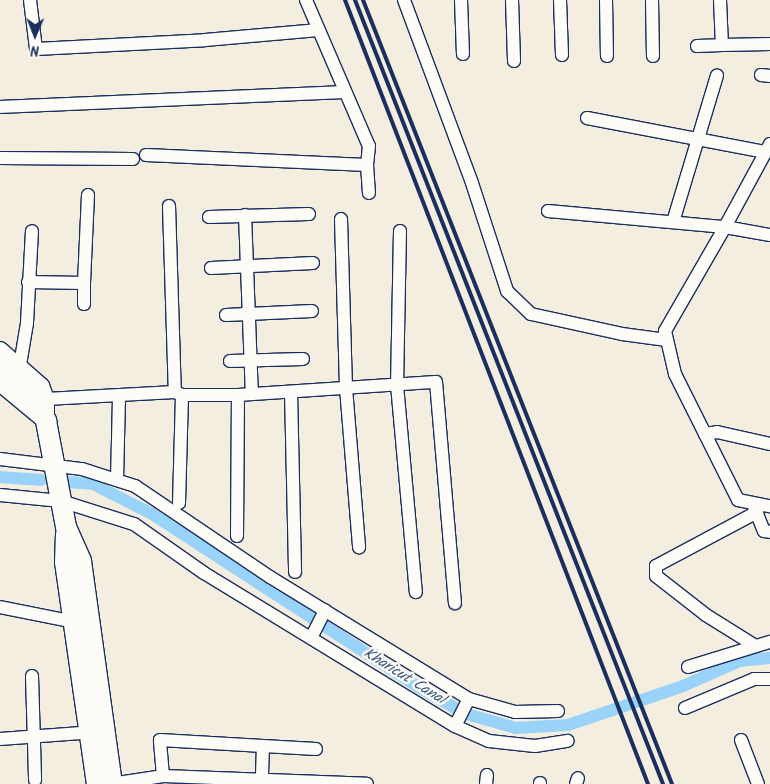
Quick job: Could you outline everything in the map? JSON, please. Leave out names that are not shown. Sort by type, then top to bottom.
[{"type":"main road","points":[[10,364],[40,398],[66,527],[81,561],[98,731],[97,784]]},
{"type":"main road","points":[[66,527],[65,562],[75,622],[111,784]]},
{"type":"street","points":[[30,0],[36,49],[206,40],[319,30]]},
{"type":"street","points":[[306,0],[369,146],[370,193]]},
{"type":"street","points":[[404,0],[472,182],[507,291],[531,314],[613,332],[668,340]]},
{"type":"street","points":[[461,0],[463,54]]},
{"type":"street","points":[[512,0],[514,61]]},
{"type":"street","points":[[560,0],[562,55]]},
{"type":"street","points":[[606,0],[607,56]]},
{"type":"street","points":[[652,0],[652,56]]},
{"type":"street","points":[[720,0],[722,45]]},
{"type":"street","points":[[696,46],[770,44]]},
{"type":"street","points":[[673,222],[718,75]]},
{"type":"street","points":[[0,107],[346,92]]},
{"type":"street","points":[[587,118],[697,140],[768,148],[666,331],[675,374],[738,500],[755,508],[764,531],[770,532]]},
{"type":"street","points":[[146,155],[368,165]]},
{"type":"street","points":[[0,158],[133,159]]},
{"type":"street","points":[[84,304],[88,195]]},
{"type":"street","points":[[169,206],[178,394],[180,503]]},
{"type":"street","points":[[548,211],[725,227],[770,235]]},
{"type":"street","points":[[209,217],[309,214]]},
{"type":"street","points":[[245,216],[252,394]]},
{"type":"street","points":[[342,219],[346,388],[359,548]]},
{"type":"street","points":[[400,230],[397,385],[416,592]]},
{"type":"street","points":[[10,364],[27,323],[32,231]]},
{"type":"street","points":[[211,268],[313,263]]},
{"type":"street","points":[[28,282],[84,283]]},
{"type":"street","points":[[226,315],[312,311]]},
{"type":"street","points":[[0,350],[10,364]]},
{"type":"street","points":[[230,362],[303,360]]},
{"type":"street","points":[[40,398],[178,394],[238,395],[436,382],[455,603]]},
{"type":"street","points":[[0,383],[46,421]]},
{"type":"street","points":[[290,392],[295,572]]},
{"type":"street","points":[[237,536],[238,395]]},
{"type":"street","points":[[117,480],[119,396]]},
{"type":"street","points":[[705,434],[717,432],[770,444]]},
{"type":"street","points":[[0,459],[54,464],[100,473],[135,486],[325,610],[468,700],[515,712],[558,711]]},
{"type":"street","points":[[0,495],[60,501],[134,524],[204,573],[455,725],[489,741],[535,746],[568,741]]},
{"type":"street","points":[[754,645],[706,615],[656,576],[656,566],[755,508],[770,506]]},
{"type":"street","points":[[0,607],[75,622]]},
{"type":"street","points":[[312,638],[325,610]]},
{"type":"street","points":[[688,667],[754,645],[770,642]]},
{"type":"street","points":[[32,676],[35,780]]},
{"type":"street","points":[[685,708],[754,679],[770,679]]},
{"type":"street","points":[[455,725],[468,700]]},
{"type":"street","points":[[0,739],[35,739],[98,731]]},
{"type":"street","points":[[163,776],[160,740],[316,749]]},
{"type":"street","points":[[741,740],[758,784]]},
{"type":"street","points":[[262,780],[263,746]]},
{"type":"street","points":[[111,784],[163,776],[367,784]]},
{"type":"waterway","name":"Kharicut Canal","points":[[0,477],[41,480]]},
{"type":"waterway","name":"Kharicut Canal","points":[[69,482],[93,484],[152,514],[418,687],[466,714],[516,728],[568,725],[683,686],[740,661],[770,658]]},
{"type":"railway","points":[[345,0],[648,784]]},
{"type":"railway","points":[[355,0],[663,784]]},
{"type":"railway","points":[[363,0],[672,784]]}]
